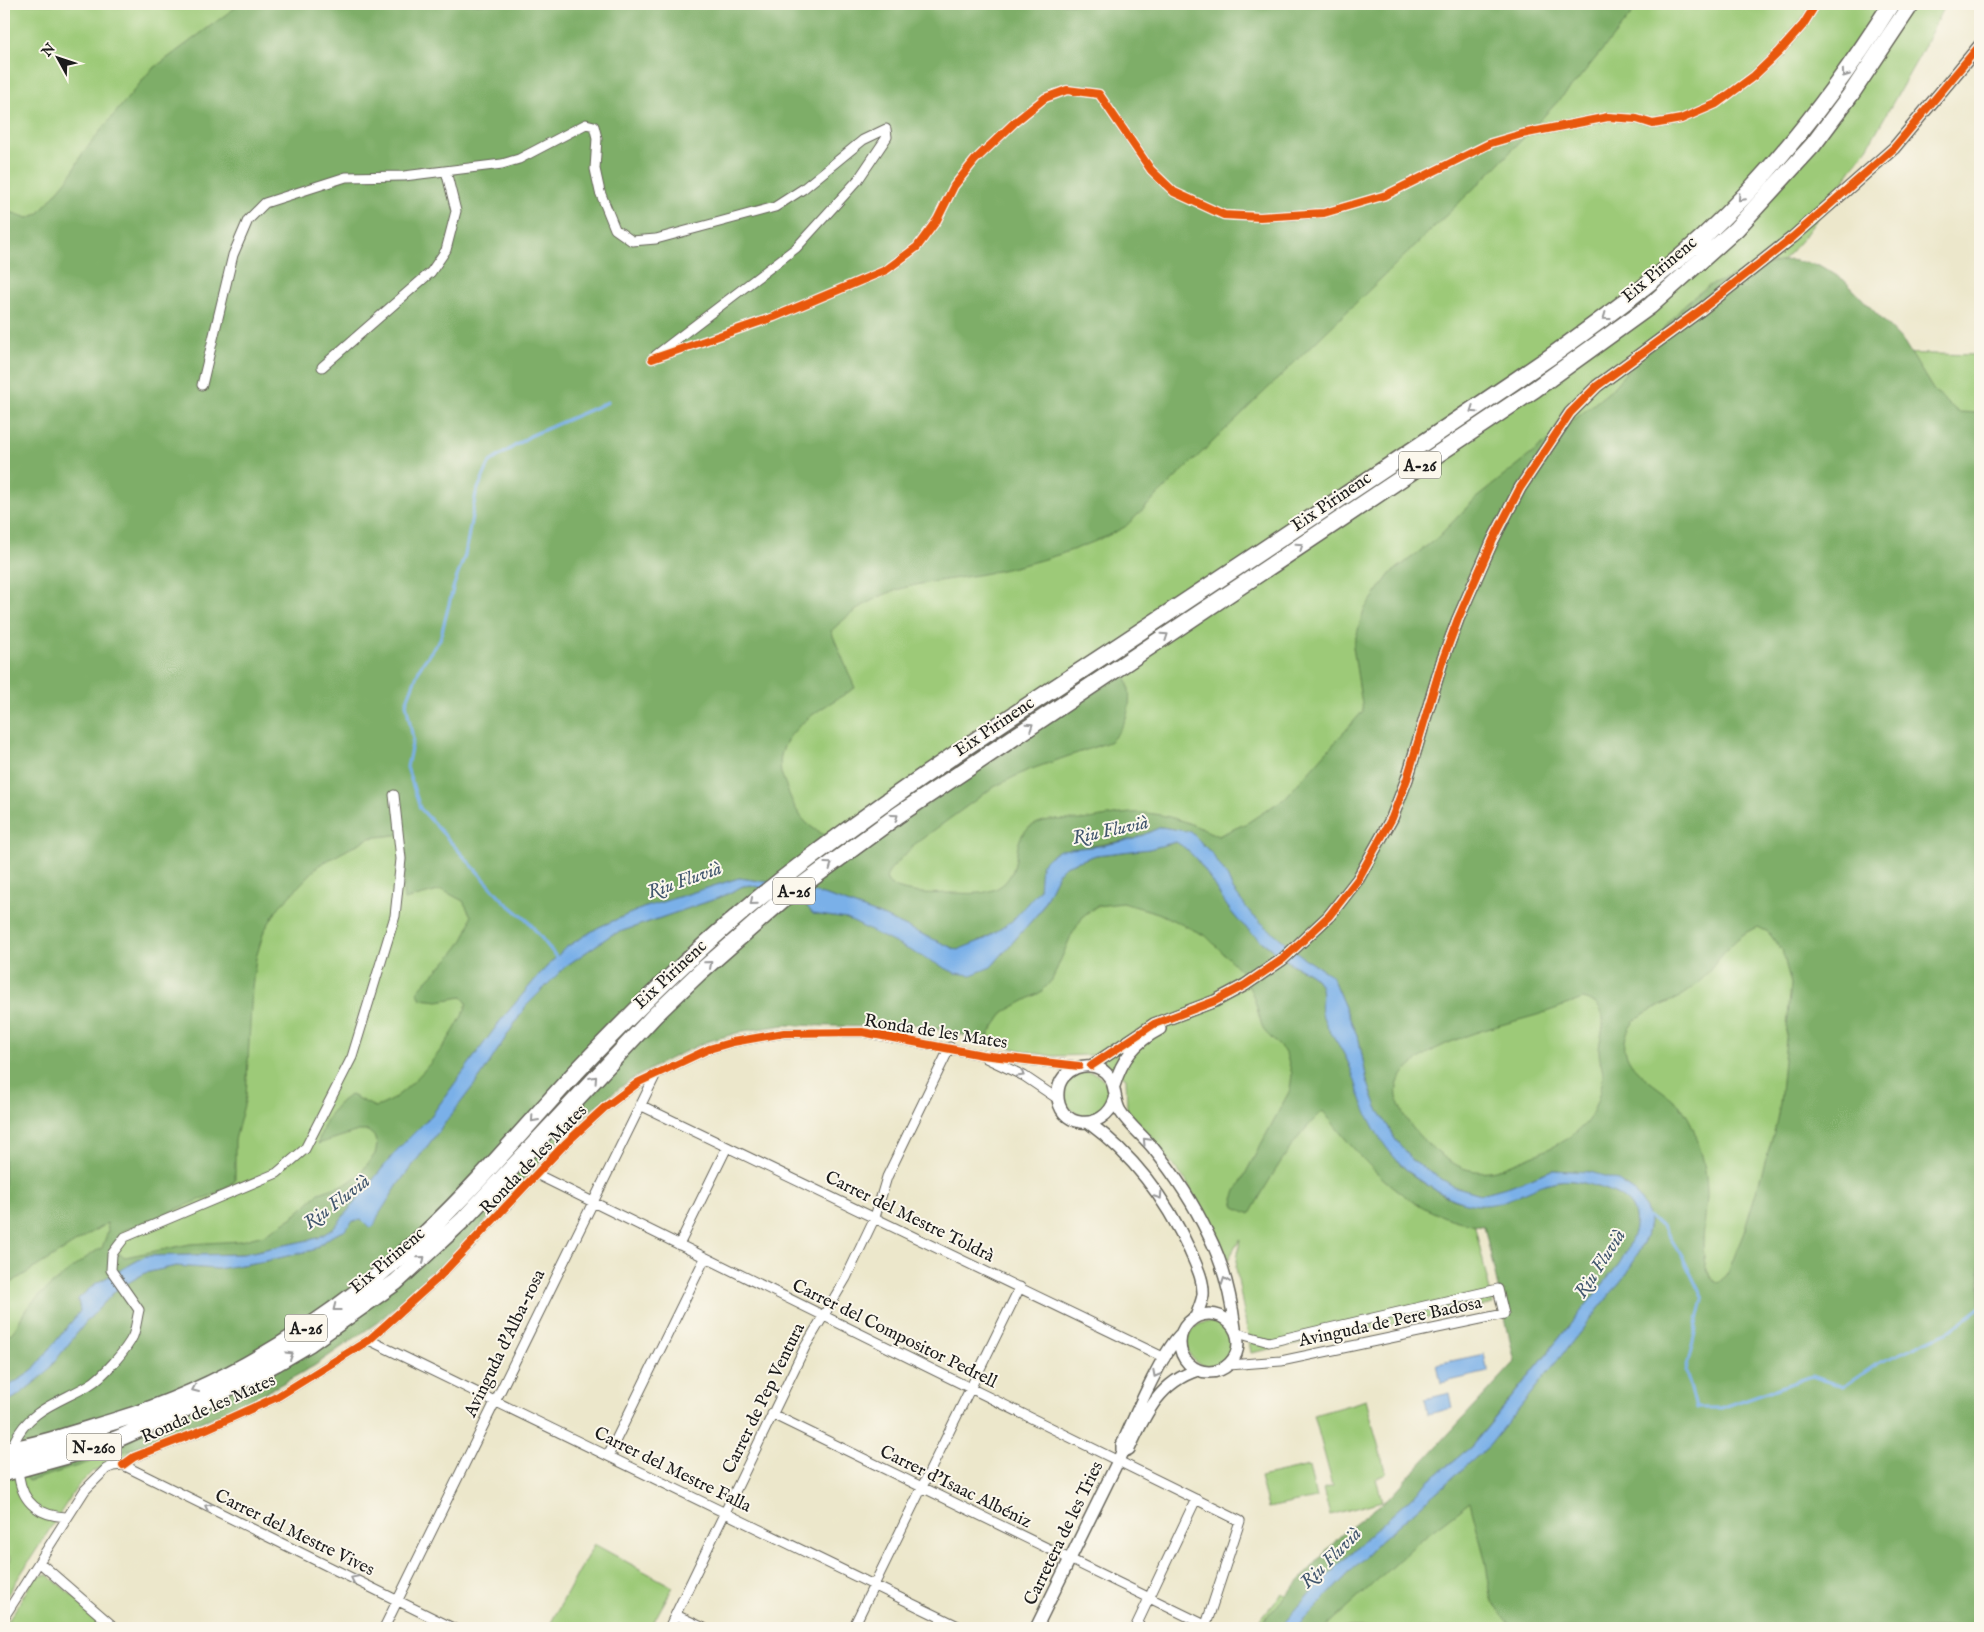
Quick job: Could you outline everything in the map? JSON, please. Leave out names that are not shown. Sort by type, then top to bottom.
[{"type":"highway","points":[[1866,43],[1884,4]]},
{"type":"highway","name":"Eix Pirinenc","points":[[136,1422],[257,1358],[330,1312],[385,1269],[452,1207],[639,1006],[715,935],[774,885],[833,840],[978,740],[1456,421],[1611,314],[1703,237],[1729,210],[1806,124],[1866,43],[1891,4]]},
{"type":"highway","name":"Eix Pirinenc","points":[[136,1422],[209,1398],[276,1363],[362,1308],[396,1282],[464,1219],[648,1022],[782,900],[906,809],[1535,389],[1650,306],[1736,229],[1800,159],[1851,94],[1911,4]]},
{"type":"highway","name":"N-260","points":[[9,1447],[49,1442],[136,1422]]},
{"type":"highway","name":"N-260","points":[[12,1475],[87,1450],[136,1422]]},
{"type":"main road","name":"Eix Pirinenc","points":[[4,1461],[74,1444],[136,1422]]},
{"type":"street","points":[[202,385],[233,255],[248,220],[265,203],[290,193],[346,177],[404,176],[502,164],[519,159],[586,124],[594,126],[596,138],[594,169],[600,192],[615,229],[632,241],[656,239],[775,207],[803,189],[862,140],[886,128],[887,137],[858,180],[796,248],[652,358],[774,317],[886,270],[917,247],[937,220],[954,186],[975,160],[1014,123],[1045,98],[1067,90],[1099,94],[1151,170],[1174,192],[1193,202],[1224,215],[1260,217],[1324,213],[1386,195],[1491,143],[1522,134],[1608,117],[1637,119],[1653,124],[1681,119],[1716,104],[1754,76],[1803,25],[1816,4]]},
{"type":"street","points":[[1236,1330],[1224,1318],[1218,1315],[1210,1314],[1196,1317],[1187,1324],[1182,1333],[1181,1352],[1188,1363],[1198,1370],[1211,1373],[1229,1365],[1234,1360],[1239,1347],[1231,1296],[1209,1234],[1179,1184],[1153,1148],[1125,1119],[1115,1100],[1114,1086],[1120,1066],[1134,1048],[1187,1012],[1225,995],[1266,971],[1295,949],[1329,916],[1358,879],[1392,818],[1407,779],[1442,662],[1458,619],[1493,540],[1520,488],[1570,413],[1597,386],[1702,309],[1793,238],[1894,148],[1980,45]]},
{"type":"street","points":[[322,367],[431,272],[446,250],[456,211],[446,170]]},
{"type":"street","points":[[9,1447],[21,1428],[32,1418],[58,1400],[91,1384],[118,1357],[133,1337],[139,1310],[111,1270],[112,1254],[125,1237],[277,1173],[305,1149],[352,1057],[394,916],[401,859],[394,795]]},
{"type":"street","points":[[1115,1100],[1103,1118],[1090,1123],[1075,1121],[1060,1106],[1058,1099],[1059,1085],[1062,1078],[1073,1069],[1085,1066],[1172,1015],[1187,1012]]},
{"type":"street","name":"Ronda de les Mates","points":[[4,1617],[85,1490],[106,1469],[122,1465],[134,1457],[206,1429],[277,1396],[369,1340],[439,1277],[536,1174],[604,1108],[639,1082],[709,1049],[733,1042],[784,1033],[862,1032],[950,1047],[982,1055],[1085,1066]]},
{"type":"street","name":"Carrer de Pep Ventura","points":[[669,1628],[805,1347],[846,1278],[875,1218],[887,1177],[950,1047]]},
{"type":"street","name":"Ronda de les Mates","points":[[982,1055],[1024,1076],[1058,1099]]},
{"type":"street","points":[[1085,1066],[1105,1072],[1114,1086]]},
{"type":"street","name":"Avinguda d'Alba-rosa","points":[[384,1628],[656,1074]]},
{"type":"street","name":"Carrer del Mestre Toldrà","points":[[640,1104],[1165,1358]]},
{"type":"street","points":[[1090,1123],[1110,1138],[1133,1163],[1156,1191],[1180,1231],[1200,1279],[1203,1295],[1196,1317]]},
{"type":"street","points":[[679,1245],[728,1147]]},
{"type":"street","name":"Carrer del Compositor Pedrell","points":[[536,1174],[970,1388],[1120,1457],[1196,1499],[1240,1520],[1206,1627]]},
{"type":"street","points":[[608,1456],[705,1258]]},
{"type":"street","points":[[853,1628],[1020,1287]]},
{"type":"street","name":"Avinguda de Pere Badosa","points":[[1229,1365],[1281,1361],[1504,1314],[1498,1289],[1269,1342],[1236,1330]]},
{"type":"street","name":"Carretera de les Tries","points":[[1036,1628],[1120,1457],[1122,1445],[1165,1358],[1176,1338],[1182,1333]]},
{"type":"street","name":"Carrer del Mestre Falla","points":[[369,1340],[962,1628]]},
{"type":"street","name":"Carretera de les Tries","points":[[1120,1457],[1129,1450],[1150,1405],[1181,1375],[1198,1370]]},
{"type":"street","name":"Carrer d'Isaac Albéniz","points":[[772,1414],[1206,1627]]},
{"type":"street","name":"Carrer del Mestre Vives","points":[[122,1465],[453,1628]]},
{"type":"street","points":[[12,1475],[33,1506],[51,1517],[66,1518]]},
{"type":"street","points":[[1135,1628],[1196,1499]]},
{"type":"street","points":[[39,1562],[115,1628]]},
{"type":"street","points":[[676,1615],[704,1628]]},
{"type":"green space","points":[[4,4],[1945,4],[1920,55],[1867,148],[1804,237],[1780,264],[1887,353],[1980,355],[1980,1628],[1253,1628],[1282,1593],[1309,1605],[1362,1550],[1516,1419],[1647,1241],[1473,1218],[1493,1304],[1251,1353],[1236,1268],[1240,1239],[1228,1260],[1186,1181],[1127,1110],[1126,1078],[1093,1055],[1053,1056],[1023,1051],[985,1040],[990,1033],[815,1002],[663,1049],[271,1382],[179,1433],[93,1471],[77,1487],[4,1600],[4,1576],[11,1558],[4,1552]]},
{"type":"green space","points":[[240,4],[1640,4],[1576,82],[1497,166],[1125,527],[1075,549],[1041,560],[988,573],[904,588],[886,594],[850,614],[831,631],[855,688],[816,712],[793,733],[785,745],[781,758],[781,773],[794,805],[806,822],[830,838],[867,851],[913,814],[1114,680],[1125,675],[1129,693],[1128,712],[1116,736],[1109,742],[1026,771],[992,788],[915,844],[890,870],[886,878],[890,885],[912,892],[927,893],[992,891],[1006,882],[1011,874],[1021,837],[1030,827],[1043,821],[1082,820],[1119,814],[1143,813],[1187,822],[1218,836],[1247,823],[1285,798],[1363,711],[1353,647],[1364,610],[1390,574],[1437,538],[1475,499],[1610,391],[1686,303],[1708,286],[1762,265],[1790,260],[1819,265],[1844,280],[1904,342],[1934,391],[1958,412],[1980,413],[1980,1628],[1512,1628],[1492,1602],[1485,1559],[1470,1502],[1424,1537],[1325,1628],[1296,1628],[1380,1541],[1489,1446],[1628,1272],[1646,1237],[1649,1222],[1646,1209],[1635,1192],[1625,1185],[1590,1172],[1552,1170],[1510,1186],[1481,1194],[1453,1186],[1414,1162],[1395,1139],[1377,1107],[1367,1081],[1359,1040],[1331,975],[1304,958],[1252,916],[1233,890],[1227,876],[1212,854],[1191,832],[1161,827],[1134,839],[1056,852],[1049,857],[1039,890],[1030,903],[1006,927],[966,948],[957,950],[880,915],[833,898],[788,885],[739,878],[643,908],[599,927],[565,948],[539,975],[501,1020],[431,1116],[397,1150],[334,1228],[318,1238],[243,1254],[146,1256],[95,1284],[78,1299],[80,1311],[31,1372],[4,1389],[4,1338],[12,1332],[27,1308],[40,1295],[75,1266],[102,1248],[108,1231],[107,1223],[4,1287],[4,210],[28,218],[38,214],[71,175],[82,154],[150,71]],"holes":[[[404,834],[406,859],[404,900],[442,890],[463,901],[471,916],[464,939],[417,992],[421,999],[438,1001],[462,997],[467,1003],[462,1016],[442,1048],[415,1080],[401,1093],[375,1107],[351,1095],[339,1103],[330,1115],[322,1130],[318,1144],[358,1131],[368,1131],[374,1136],[377,1145],[375,1154],[360,1174],[346,1184],[319,1193],[293,1217],[264,1235],[240,1241],[190,1244],[125,1257],[110,1249],[122,1231],[217,1193],[235,1181],[235,1140],[246,1097],[252,987],[256,958],[264,931],[279,907],[319,865],[369,838]],[[1758,927],[1768,932],[1782,950],[1791,984],[1780,1103],[1775,1129],[1744,1232],[1727,1275],[1718,1283],[1710,1276],[1704,1255],[1703,1242],[1707,1193],[1705,1169],[1694,1130],[1681,1107],[1635,1068],[1628,1058],[1625,1048],[1626,1036],[1636,1020],[1650,1010],[1683,995],[1703,978],[1728,949],[1747,932]],[[1583,999],[1598,1006],[1603,1016],[1599,1046],[1599,1057],[1603,1074],[1598,1100],[1589,1119],[1578,1131],[1549,1149],[1502,1168],[1492,1171],[1476,1171],[1455,1164],[1428,1145],[1405,1118],[1399,1103],[1397,1090],[1401,1077],[1412,1065],[1444,1045],[1483,1030],[1537,1015]]]},
{"type":"green space","points":[[1176,842],[1195,858],[1231,911],[1251,933],[1291,964],[1310,974],[1319,983],[1322,991],[1323,1016],[1348,1062],[1375,1128],[1394,1157],[1406,1170],[1443,1195],[1454,1200],[1466,1202],[1541,1184],[1558,1181],[1578,1182],[1614,1193],[1625,1200],[1632,1208],[1635,1217],[1632,1239],[1619,1264],[1471,1447],[1436,1475],[1362,1542],[1311,1592],[1280,1628],[1257,1628],[1341,1535],[1391,1496],[1515,1362],[1484,1226],[1458,1221],[1412,1201],[1373,1169],[1323,1111],[1291,1147],[1250,1214],[1235,1207],[1233,1199],[1236,1191],[1290,1090],[1292,1074],[1287,1057],[1262,1026],[1254,998],[1243,973],[1206,936],[1158,913],[1123,903],[1097,906],[1084,915],[1071,936],[1052,980],[1041,992],[1004,1012],[985,1040],[908,1023],[879,1027],[785,1025],[744,1031],[706,1042],[669,1059],[629,1081],[591,1110],[558,1141],[463,1246],[378,1322],[314,1366],[245,1404],[148,1444],[29,1481],[23,1474],[4,1478],[4,1403],[16,1397],[44,1375],[86,1322],[116,1290],[145,1273],[176,1266],[217,1269],[266,1261],[313,1250],[332,1236],[344,1231],[353,1221],[362,1220],[370,1228],[399,1183],[481,1076],[526,1006],[566,966],[611,935],[721,897],[743,886],[751,885],[784,894],[806,905],[813,914],[847,919],[881,935],[991,967],[1040,911],[1059,872],[1065,866],[1096,855],[1149,849]]},
{"type":"green space","points":[[1091,1072],[1103,1078],[1108,1085],[1108,1103],[1103,1110],[1096,1115],[1083,1116],[1075,1113],[1068,1106],[1065,1090],[1068,1082],[1075,1075]]},
{"type":"green space","points":[[1209,1322],[1221,1326],[1227,1332],[1231,1344],[1227,1356],[1221,1362],[1209,1366],[1197,1362],[1191,1356],[1187,1344],[1191,1332],[1197,1326]]},
{"type":"green space","points":[[1366,1400],[1386,1474],[1376,1478],[1382,1501],[1330,1515],[1323,1489],[1333,1486],[1314,1415]]},
{"type":"green space","points":[[1309,1466],[1316,1498],[1268,1508],[1260,1477]]},
{"type":"green space","points":[[594,1544],[673,1587],[650,1628],[548,1628]]},
{"type":"green space","points":[[43,1575],[48,1575],[111,1628],[4,1628],[33,1580]]},
{"type":"water","points":[[1161,827],[1191,832],[1212,854],[1227,876],[1233,890],[1252,915],[1304,958],[1331,975],[1359,1040],[1367,1081],[1377,1107],[1395,1139],[1414,1162],[1453,1186],[1481,1194],[1510,1186],[1552,1170],[1590,1172],[1615,1179],[1635,1192],[1646,1209],[1649,1222],[1646,1237],[1628,1272],[1489,1446],[1380,1541],[1296,1628],[1280,1628],[1311,1592],[1362,1542],[1436,1475],[1471,1447],[1491,1423],[1619,1264],[1632,1238],[1635,1217],[1632,1208],[1625,1200],[1614,1193],[1598,1187],[1568,1181],[1548,1183],[1499,1203],[1489,1205],[1463,1202],[1442,1194],[1402,1166],[1378,1135],[1361,1099],[1349,1065],[1323,1017],[1322,991],[1319,983],[1309,973],[1276,952],[1239,921],[1203,868],[1186,849],[1176,842],[1149,849],[1096,855],[1065,866],[1059,872],[1040,911],[991,967],[971,975],[955,973],[847,919],[813,914],[806,905],[784,894],[751,885],[743,886],[721,897],[611,935],[566,966],[526,1006],[481,1076],[399,1183],[378,1216],[374,1226],[370,1228],[362,1220],[353,1221],[344,1231],[332,1236],[313,1250],[266,1261],[217,1269],[176,1266],[145,1273],[116,1290],[86,1322],[44,1375],[16,1397],[4,1403],[4,1389],[31,1372],[80,1311],[78,1299],[95,1284],[146,1256],[243,1254],[318,1238],[334,1228],[397,1150],[431,1116],[501,1020],[539,975],[565,948],[599,927],[643,908],[739,878],[788,885],[833,898],[880,915],[957,950],[985,939],[1012,921],[1039,890],[1041,865],[1060,850],[1100,846],[1134,839]]},
{"type":"water","points":[[1484,1354],[1488,1372],[1441,1383],[1437,1364]]},
{"type":"water","points":[[1450,1393],[1453,1408],[1428,1414],[1425,1399]]},
{"type":"waterway","points":[[558,959],[528,921],[504,901],[420,808],[407,767],[413,739],[406,703],[420,667],[440,639],[454,585],[465,555],[476,493],[490,462],[530,436],[608,402]]},
{"type":"waterway","points":[[1644,1215],[1663,1226],[1683,1258],[1703,1299],[1686,1371],[1696,1408],[1721,1408],[1812,1376],[1843,1387],[1877,1364],[1951,1330],[1980,1308]]},
{"type":"cycle path","points":[[652,359],[774,317],[886,270],[917,247],[937,220],[954,186],[975,160],[1014,123],[1045,98],[1067,90],[1099,94],[1151,170],[1174,192],[1224,215],[1260,217],[1324,213],[1386,195],[1491,143],[1522,134],[1608,117],[1637,119],[1653,124],[1681,119],[1716,104],[1754,76],[1803,25],[1816,4]]},
{"type":"cycle path","points":[[1091,1066],[1154,1024],[1215,1001],[1245,985],[1283,959],[1329,916],[1358,879],[1392,818],[1407,779],[1442,662],[1458,619],[1493,540],[1520,488],[1570,413],[1597,386],[1702,309],[1793,237],[1894,148],[1980,45]]},
{"type":"cycle path","points":[[123,1465],[134,1457],[206,1429],[277,1397],[369,1340],[439,1277],[565,1144],[604,1108],[639,1082],[709,1049],[733,1042],[784,1033],[862,1032],[982,1055],[1079,1066]]},
{"type":"water label","name":"Riu Fluvià","points":[[1110,829]]},
{"type":"water label","name":"Riu Fluvià","points":[[684,879]]},
{"type":"water label","name":"Riu Fluvià","points":[[336,1201]]},
{"type":"water label","name":"Riu Fluvià","points":[[1599,1263]]},
{"type":"water label","name":"Riu Fluvià","points":[[1330,1557]]}]
